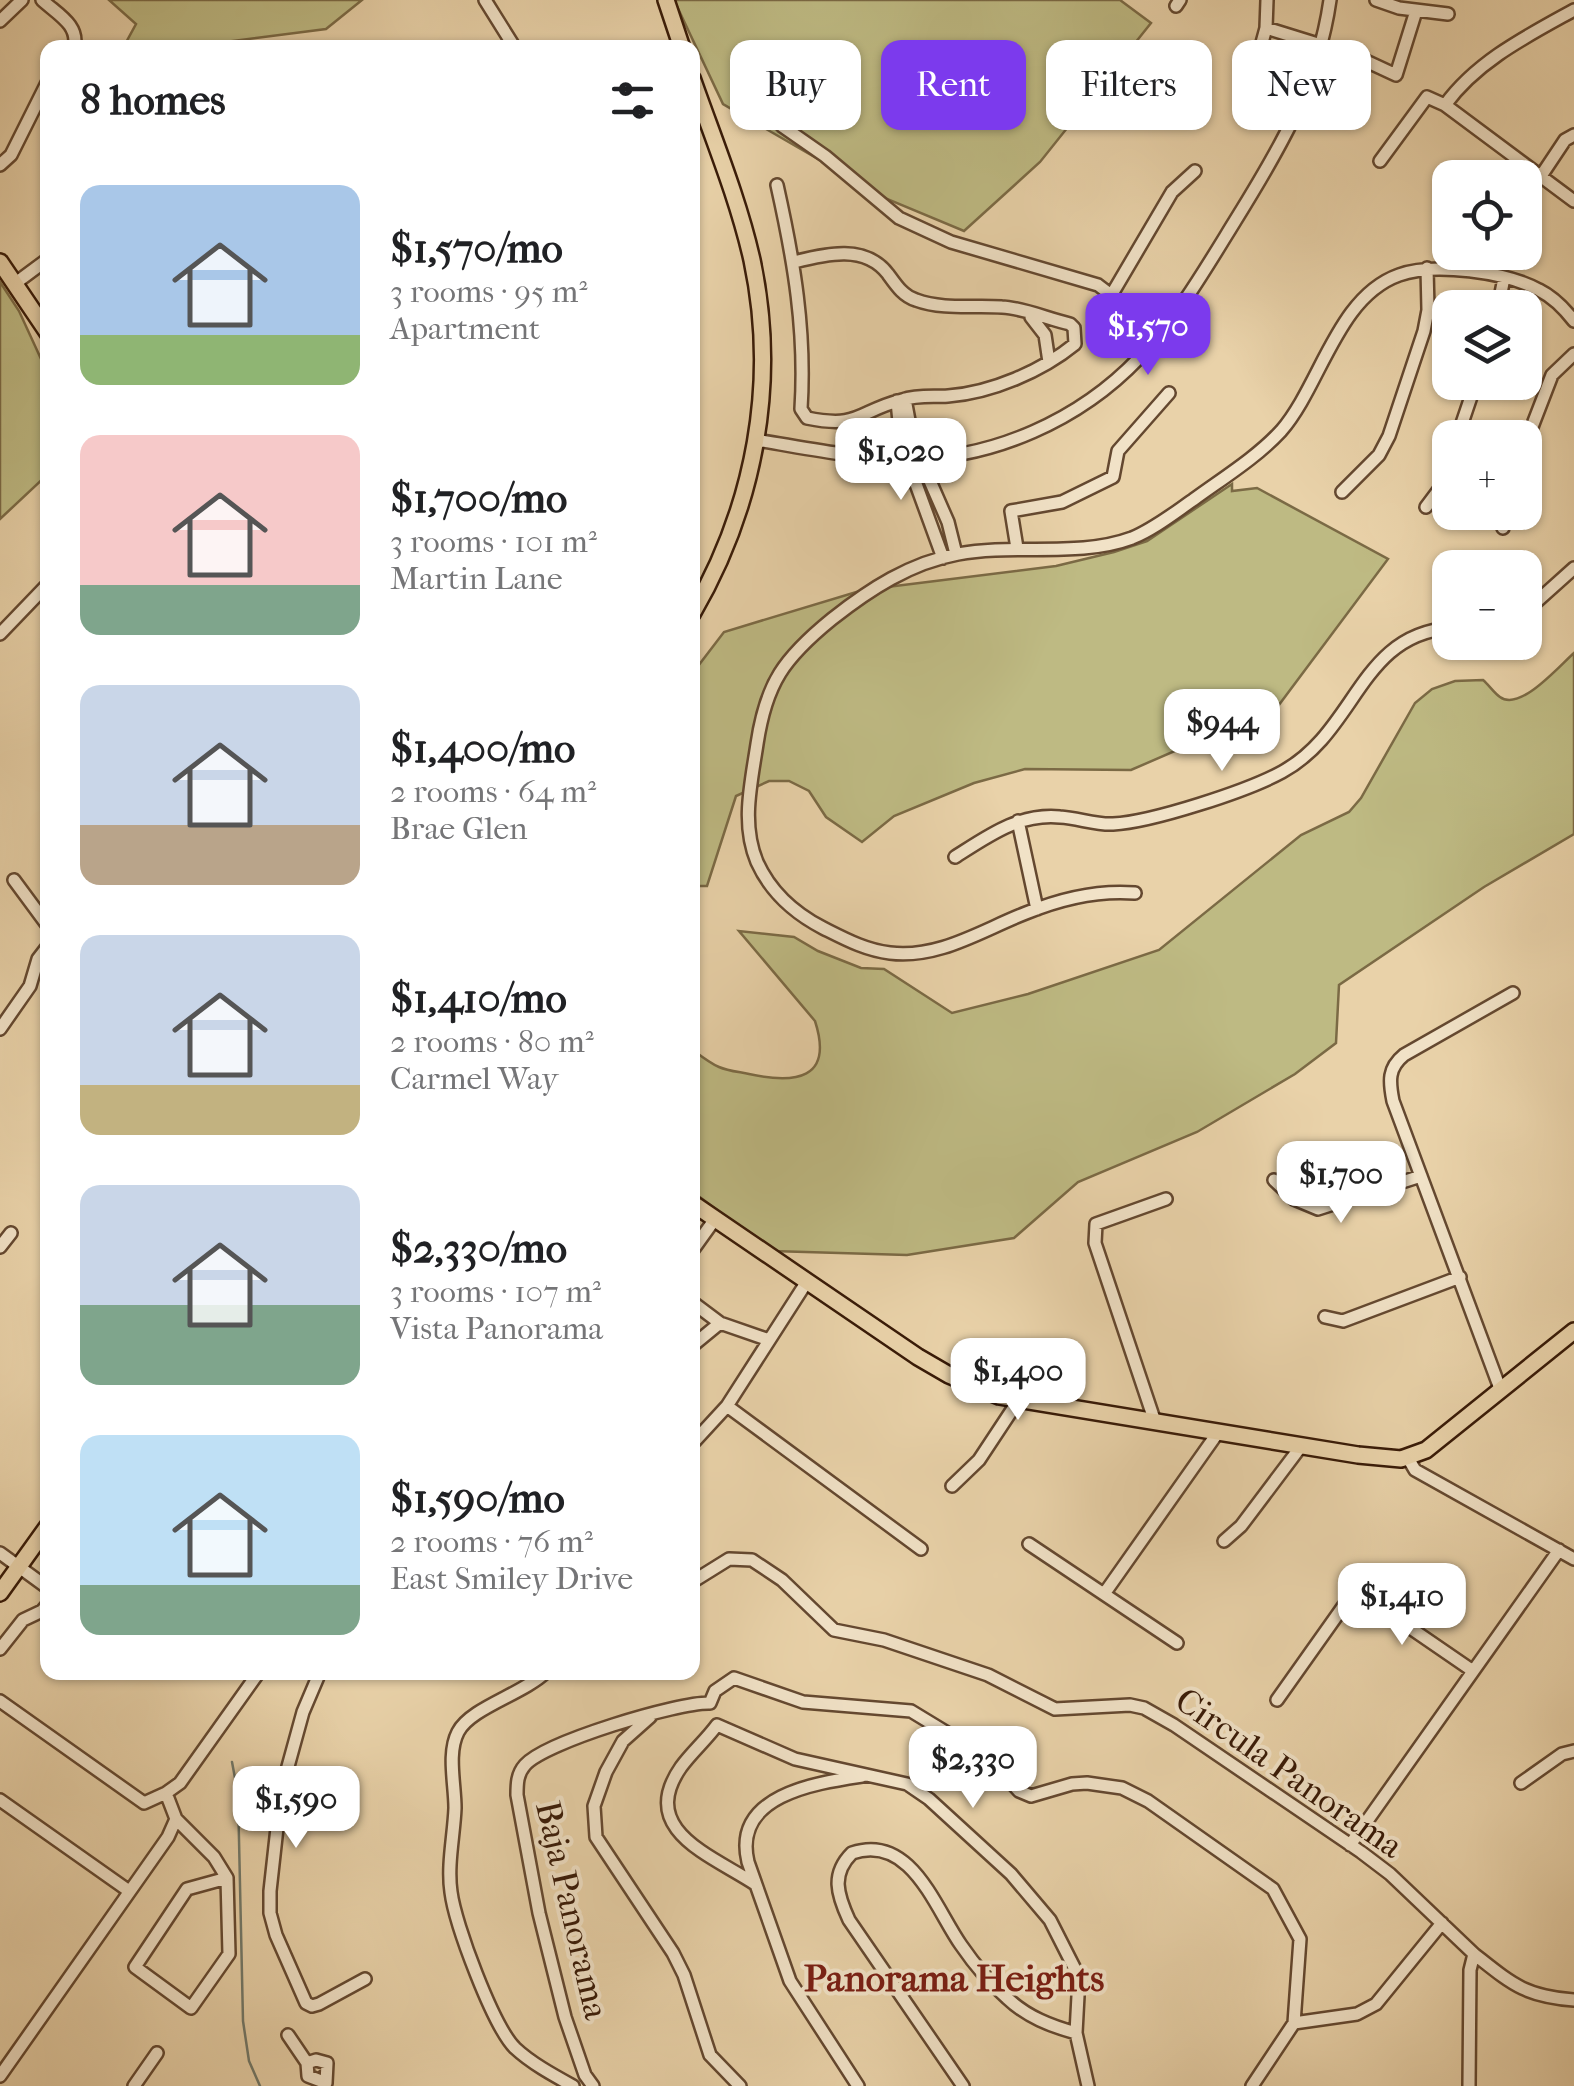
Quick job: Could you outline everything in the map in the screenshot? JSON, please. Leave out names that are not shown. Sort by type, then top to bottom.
[{"type":"main road","points":[[666,0],[679,40]]},
{"type":"main road","points":[[700,101],[743,224],[758,293],[763,379],[756,440],[733,530],[700,598]]},
{"type":"main road","points":[[0,262],[40,320]]},
{"type":"main road","points":[[700,1209],[806,1283],[949,1374],[1018,1401],[1382,1458],[1408,1458],[1426,1450],[1574,1331]]},
{"type":"main road","points":[[0,1593],[40,1537]]},
{"type":"street","points":[[0,21],[22,0]]},
{"type":"street","points":[[42,0],[72,28],[75,40]]},
{"type":"street","points":[[486,0],[510,40]]},
{"type":"street","points":[[1262,40],[1267,0]]},
{"type":"street","points":[[1323,40],[1330,0]]},
{"type":"street","points":[[1376,0],[1416,11],[1448,14]]},
{"type":"street","points":[[1445,105],[1470,75],[1517,42],[1574,10]]},
{"type":"street","points":[[1371,65],[1396,75],[1416,11]]},
{"type":"street","points":[[1266,28],[1306,40]]},
{"type":"street","points":[[0,165],[11,155],[40,97]]},
{"type":"street","points":[[1380,160],[1427,97],[1445,105],[1519,160]]},
{"type":"street","points":[[788,130],[899,218],[951,242],[1086,279],[1112,294],[1149,346]]},
{"type":"street","points":[[756,440],[847,454],[914,459],[983,448],[1042,427],[1091,399],[1149,346],[1184,300],[1289,130]]},
{"type":"street","points":[[1542,174],[1565,140],[1574,135]]},
{"type":"street","points":[[1112,294],[1172,192],[1196,171]]},
{"type":"street","points":[[1542,177],[1574,201]]},
{"type":"street","points":[[777,185],[794,262],[803,340],[802,415],[851,422],[901,400],[970,393],[1049,362],[1075,344],[1070,324],[1008,307],[953,307],[918,302],[904,293],[878,262],[860,255],[823,255],[794,262]]},
{"type":"street","points":[[17,282],[40,265]]},
{"type":"street","points":[[1342,492],[1379,455],[1389,436],[1424,332],[1427,268]]},
{"type":"street","points":[[1135,893],[1102,893],[1037,909],[940,949],[915,954],[870,950],[812,922],[790,907],[766,880],[752,849],[748,805],[762,709],[782,667],[798,647],[858,598],[896,576],[956,554],[1106,545],[1132,538],[1166,519],[1281,431],[1359,302],[1394,276],[1427,268],[1528,284],[1550,296],[1574,321]]},
{"type":"street","points":[[1502,290],[1504,278]]},
{"type":"street","points":[[1026,312],[1046,335],[1049,362]]},
{"type":"street","points":[[1535,420],[1552,374],[1574,354]]},
{"type":"street","points":[[1017,548],[1011,511],[1062,502],[1114,477],[1118,450],[1170,393]]},
{"type":"street","points":[[901,400],[901,443],[948,522],[956,554]]},
{"type":"street","points":[[914,459],[943,558]]},
{"type":"street","points":[[1426,507],[1432,498]]},
{"type":"street","points":[[1542,597],[1574,568]]},
{"type":"street","points":[[0,634],[40,592]]},
{"type":"street","points":[[955,857],[1018,822],[1048,816],[1108,824],[1134,821],[1220,797],[1279,774],[1298,763],[1326,737],[1386,653],[1416,634],[1432,631]]},
{"type":"street","points":[[1018,822],[1037,909]]},
{"type":"street","points":[[14,880],[40,915]]},
{"type":"street","points":[[1,1025],[30,986],[40,957]]},
{"type":"street","points":[[1502,1391],[1420,1176],[1394,1100],[1390,1072],[1394,1062],[1404,1055],[1513,994]]},
{"type":"street","points":[[1274,1180],[1294,1198],[1318,1209],[1420,1176]]},
{"type":"street","points":[[1154,1420],[1095,1243],[1096,1224],[1166,1199]]},
{"type":"street","points":[[700,1240],[715,1219]]},
{"type":"street","points":[[0,1248],[10,1233]]},
{"type":"street","points":[[1324,1317],[1343,1321],[1460,1277]]},
{"type":"street","points":[[700,1436],[728,1406],[806,1283]]},
{"type":"street","points":[[700,1308],[720,1323],[769,1340]]},
{"type":"street","points":[[700,1339],[720,1323]]},
{"type":"street","points":[[952,1486],[979,1460],[1018,1401]]},
{"type":"street","points":[[728,1406],[921,1549]]},
{"type":"street","points":[[1104,1594],[1218,1430]]},
{"type":"street","points":[[1224,1541],[1241,1526],[1302,1445]]},
{"type":"street","points":[[1408,1458],[1415,1470],[1574,1559]]},
{"type":"street","points":[[1029,1544],[1177,1643]]},
{"type":"street","points":[[1350,1845],[1559,1550]]},
{"type":"street","points":[[0,1553],[40,1582]]},
{"type":"street","name":"Circula Panorama","points":[[700,1577],[729,1559],[752,1560],[782,1580],[834,1630],[884,1640],[988,1675],[1054,1709],[1130,1705],[1144,1708],[1390,1874],[1474,1954],[1512,1984],[1531,1994],[1574,2000]]},
{"type":"street","points":[[1277,1700],[1356,1590],[1473,1672]]},
{"type":"street","points":[[0,1648],[23,1620],[40,1609]]},
{"type":"street","name":"Baja Panorama","points":[[593,2086],[570,2034],[539,1914],[517,1795],[518,1778],[535,1757],[607,1726],[693,1703],[710,1703],[724,1683],[743,1679],[803,1702],[903,1709],[932,1721],[990,1759],[1026,1794],[1038,1796],[1087,1783],[1110,1785],[1135,1794],[1273,1889],[1300,1939],[1294,2023]]},
{"type":"street","points":[[0,1701],[144,1803],[180,1783],[253,1680]]},
{"type":"street","points":[[317,1680],[303,1712],[282,1792],[270,1913],[306,2003],[319,2004],[365,1978]]},
{"type":"street","points":[[536,1680],[465,1720],[457,1733],[452,1750],[454,1822],[450,1878],[456,1915],[502,2030],[518,2051],[572,2086]]},
{"type":"street","points":[[710,1703],[717,1726],[795,1758],[855,1770],[862,1776]]},
{"type":"street","points":[[656,1713],[622,1742],[606,1772],[594,1806],[596,1836],[684,1974],[710,2056],[740,2086]]},
{"type":"street","points":[[717,1726],[679,1769],[668,1792],[667,1813],[678,1832],[756,1885]]},
{"type":"street","points":[[1521,1782],[1548,1762],[1574,1751]]},
{"type":"street","points":[[858,2086],[790,1981],[756,1885],[746,1842],[764,1809],[790,1791],[862,1776],[889,1778],[923,1794],[1050,1920],[1078,1978],[1076,2033],[1088,2086]]},
{"type":"street","points":[[166,1793],[176,1819],[214,1857],[226,1878],[229,1954],[192,2008],[136,1967],[187,1889],[226,1878]]},
{"type":"street","points":[[0,1800],[130,1891]]},
{"type":"street","points":[[0,2076],[168,1837],[176,1819]]},
{"type":"street","points":[[963,2086],[849,1920],[838,1897],[839,1870],[852,1853],[878,1849],[907,1863],[962,1947],[1010,2001],[1036,2019],[1076,2033]]},
{"type":"street","points":[[1252,2086],[1294,2023],[1357,2014],[1376,2004],[1442,1922]]},
{"type":"street","points":[[1469,2086],[1470,1970],[1474,1954]]},
{"type":"street","points":[[288,2035],[307,2063],[308,2076],[327,2085],[327,2063],[307,2063]]},
{"type":"street","points":[[134,2086],[157,2053]]},
{"type":"shaded area","points":[[109,0],[362,0],[326,29],[241,40],[127,40],[136,24]]},
{"type":"shaded area","points":[[674,0],[1120,0],[1151,23],[1137,40],[1046,40],[1046,130],[1066,130],[1040,162],[964,231],[887,199],[768,130],[861,130],[861,40],[730,40],[730,108],[723,104],[700,55],[700,40],[693,40]]},
{"type":"shaded area","points":[[0,282],[19,311],[40,357],[40,482],[0,519]]},
{"type":"shaded area","points":[[1232,484],[1232,491],[1257,488],[1388,559],[1261,729],[1200,740],[1131,770],[1025,769],[974,783],[894,816],[862,842],[826,817],[809,791],[789,781],[769,781],[736,796],[707,886],[700,886],[700,664],[724,632],[863,590],[1056,566],[1147,541]]},
{"type":"shaded area","points":[[1574,653],[1574,834],[1484,887],[1339,985],[1336,1043],[1295,1074],[1197,1132],[1078,1182],[1014,1238],[907,1255],[772,1251],[700,1197],[700,1055],[723,1068],[781,1078],[806,1073],[819,1056],[815,1021],[739,931],[794,937],[861,968],[884,969],[952,1013],[1028,994],[1159,950],[1301,835],[1349,812],[1361,798],[1415,703],[1432,689],[1455,681],[1483,680],[1508,700],[1539,686]]},
{"type":"waterway","points":[[232,1762],[238,1794],[243,2021],[249,2061],[260,2086]]},
{"type":"district","name":"Panorama Heights","points":[[954,1978]]}]
